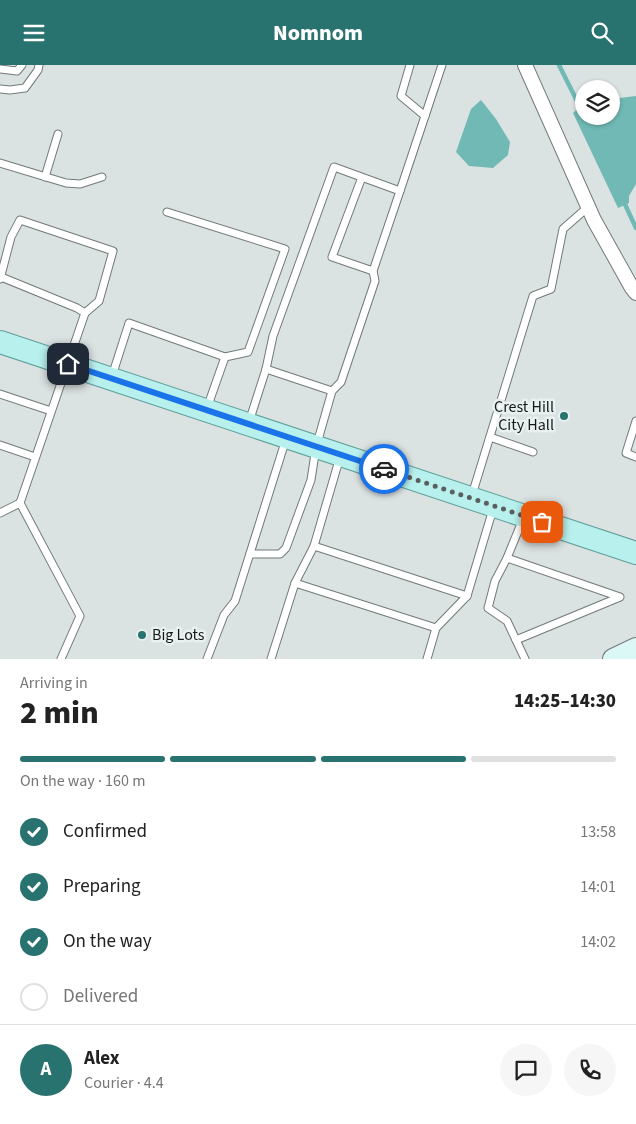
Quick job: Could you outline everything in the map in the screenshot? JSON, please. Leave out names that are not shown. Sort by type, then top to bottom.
[{"type":"main road","points":[[0,342],[636,553]]},
{"type":"main road","points":[[613,659],[636,648]]},
{"type":"street","points":[[524,65],[588,206],[636,293]]},
{"type":"lane","points":[[0,69],[17,71],[22,65]]},
{"type":"lane","points":[[0,89],[25,88],[38,70],[39,65]]},
{"type":"lane","points":[[410,65],[401,96],[425,116]]},
{"type":"lane","points":[[250,554],[280,554],[286,548],[311,480],[316,447],[332,391],[341,382],[375,281],[373,271],[442,65]]},
{"type":"lane","points":[[45,177],[58,134]]},
{"type":"lane","points":[[0,163],[66,183],[80,184],[102,177]]},
{"type":"lane","points":[[248,424],[266,369],[273,336],[334,167],[400,191]]},
{"type":"lane","points":[[362,177],[332,257],[373,271]]},
{"type":"lane","points":[[471,498],[533,296],[551,289],[564,229],[588,206]]},
{"type":"lane","points":[[111,379],[129,323],[225,357],[248,352],[285,249],[168,213]]},
{"type":"lane","points":[[0,513],[20,503],[85,313],[99,301],[113,251],[20,220],[11,237],[0,278],[77,308],[85,313]]},
{"type":"lane","points":[[206,410],[225,357]]},
{"type":"lane","points":[[266,369],[332,391]]},
{"type":"lane","points":[[0,394],[52,411]]},
{"type":"lane","points":[[636,421],[626,453],[636,457]]},
{"type":"lane","points":[[207,659],[224,615],[235,601],[287,437]]},
{"type":"lane","points":[[490,437],[532,452]]},
{"type":"lane","points":[[0,445],[36,457]]},
{"type":"lane","points":[[273,658],[296,583],[314,546],[341,455]]},
{"type":"lane","points":[[20,503],[80,616],[61,659]]},
{"type":"lane","points":[[427,659],[436,628],[467,596],[494,506]]},
{"type":"lane","points":[[524,516],[507,558],[495,581],[488,608],[507,621],[525,659]]},
{"type":"lane","points":[[314,546],[467,596]]},
{"type":"lane","points":[[507,558],[620,597],[516,639]]},
{"type":"lane","points":[[296,583],[436,628]]},
{"type":"water","points":[[636,96],[636,184],[629,196],[629,203],[618,208],[579,125],[620,125],[620,98]]},
{"type":"water","points":[[481,100],[496,119],[510,142],[508,155],[493,168],[469,166],[456,152],[471,109]]},
{"type":"waterway","points":[[559,65],[575,97]]},
{"type":"waterway","points":[[623,200],[636,228]]},
{"type":"way so far","points":[[384,469],[542,522]]},
{"type":"place","name":"Crest Hill City Hall","points":[[564,416]]},
{"type":"place","name":"Big Lots","points":[[142,635]]},
{"type":"route","points":[[68,364],[384,469]]}]
